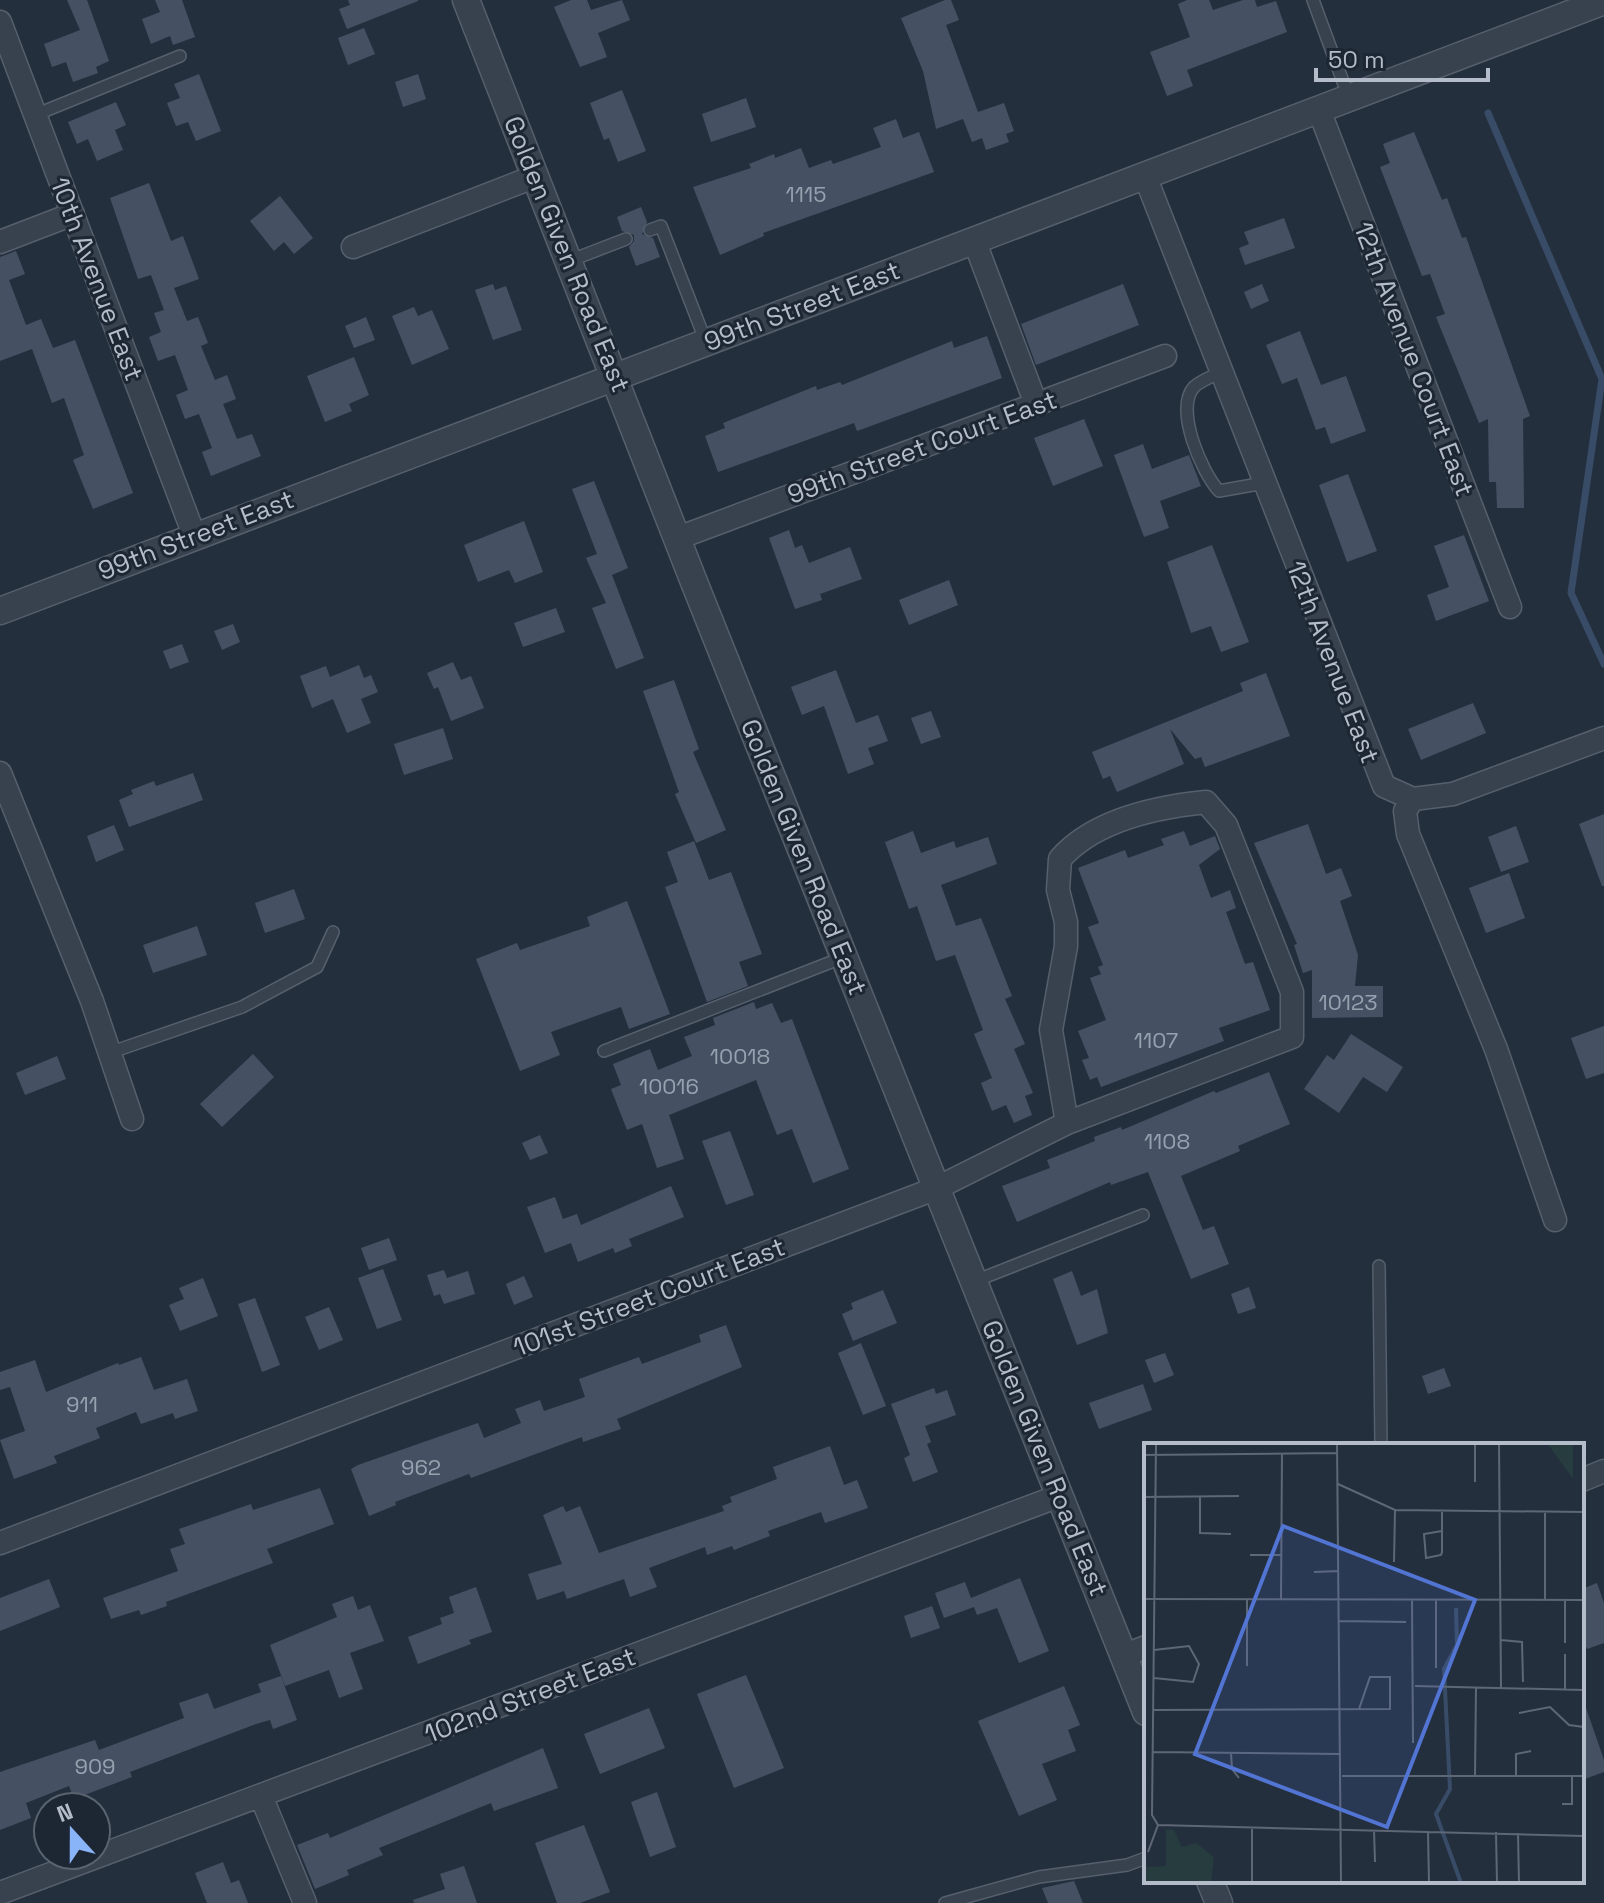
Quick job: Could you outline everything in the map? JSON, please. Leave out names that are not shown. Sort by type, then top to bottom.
[{"type":"street","name":"Golden Given Road East","points":[[466,0],[1059,1496],[1136,1651],[1144,1700]]},
{"type":"street","name":"99th Street East","points":[[0,611],[1604,1]]},
{"type":"street","name":"10th Avenue East","points":[[0,22],[194,535]]},
{"type":"street","name":"12th Avenue Court East","points":[[1319,110],[1510,607]]},
{"type":"street","points":[[353,247],[536,176]]},
{"type":"street","name":"12th Avenue East","points":[[1145,176],[1377,776],[1384,786],[1413,799]]},
{"type":"street","points":[[0,242],[73,214]]},
{"type":"street","points":[[974,240],[1036,404]]},
{"type":"street","name":"99th Street Court East","points":[[678,538],[1165,356]]},
{"type":"street","points":[[1555,1220],[1496,1049],[1408,834],[1405,811],[1413,799],[1453,794],[1604,738]]},
{"type":"street","points":[[0,773],[8,816],[109,1053],[132,1119]]},
{"type":"street","name":"101st Street Court East","points":[[0,1543],[937,1188],[1067,1123],[1292,1037],[1292,992],[1226,825],[1206,802],[1175,805],[1111,824],[1086,835],[1060,859],[1058,890],[1066,922],[1066,946],[1051,1030],[1067,1123]]},
{"type":"street","points":[[1584,1479],[1604,1471]]},
{"type":"street","name":"102nd Street East","points":[[0,1893],[1059,1496]]},
{"type":"street","points":[[261,1796],[305,1903]]},
{"type":"street","points":[[1211,1883],[1219,1903]]},
{"type":"lane","points":[[1313,0],[1349,99]]},
{"type":"lane","points":[[35,115],[180,56]]},
{"type":"lane","points":[[650,230],[661,226],[706,342]]},
{"type":"lane","points":[[569,261],[626,239]]},
{"type":"lane","points":[[1221,372],[1195,386],[1188,397],[1189,431],[1210,481],[1219,491],[1264,483]]},
{"type":"lane","points":[[109,1053],[242,1007],[317,967],[333,932]]},
{"type":"lane","points":[[604,1051],[844,957]]},
{"type":"lane","points":[[974,1281],[1143,1215]]},
{"type":"lane","points":[[1379,1266],[1381,1443]]},
{"type":"lane","points":[[945,1903],[1039,1877],[1127,1865],[1144,1859]]},
{"type":"building","points":[[67,0],[87,0],[109,61],[96,67],[98,73],[73,82],[66,62],[52,67],[44,44],[80,30]]},
{"type":"building","points":[[155,0],[182,0],[195,37],[173,45],[170,36],[151,44],[142,19],[160,12]]},
{"type":"building","points":[[348,0],[418,1],[347,29],[339,9],[350,5]]},
{"type":"building","points":[[571,0],[587,0],[591,10],[622,0],[630,20],[598,33],[607,57],[580,67],[554,7]]},
{"type":"building","points":[[951,0],[959,20],[946,25],[978,112],[1004,103],[1014,131],[1006,134],[1009,142],[986,150],[982,138],[972,142],[963,119],[936,129],[923,71],[901,18]]},
{"type":"building","points":[[1187,0],[1209,0],[1213,10],[1243,0],[1255,0],[1257,7],[1276,1],[1287,32],[1187,70],[1193,86],[1167,96],[1150,52],[1190,37],[1178,4]]},
{"type":"building","points":[[364,28],[375,54],[348,65],[338,38]]},
{"type":"building","points":[[199,74],[221,131],[196,141],[188,122],[176,126],[167,103],[180,98],[174,84]]},
{"type":"building","points":[[418,74],[426,99],[403,107],[395,82]]},
{"type":"building","points":[[622,90],[646,151],[618,162],[609,138],[604,140],[590,103]]},
{"type":"building","points":[[746,98],[756,127],[711,142],[702,114]]},
{"type":"building","points":[[116,102],[126,125],[115,130],[123,150],[97,161],[88,139],[77,144],[68,122]]},
{"type":"building","points":[[896,119],[903,138],[919,132],[934,172],[763,233],[764,236],[720,255],[693,187],[751,168],[749,164],[774,154],[775,158],[801,148],[809,168],[831,160],[833,164],[881,147],[873,128]]},
{"type":"building","points":[[1414,132],[1442,200],[1447,198],[1462,238],[1466,237],[1530,416],[1523,419],[1524,508],[1497,508],[1496,482],[1489,482],[1488,419],[1479,423],[1436,317],[1445,314],[1430,274],[1422,276],[1380,167],[1390,163],[1383,144]]},
{"type":"building","points":[[149,183],[171,241],[183,236],[199,279],[174,288],[187,321],[198,317],[208,343],[201,346],[215,380],[227,375],[236,399],[223,404],[237,439],[252,434],[261,456],[211,476],[202,452],[212,448],[199,414],[185,419],[176,395],[188,390],[175,355],[158,361],[149,337],[161,332],[154,313],[164,310],[151,275],[138,279],[110,198]]},
{"type":"building","points":[[280,196],[313,238],[294,254],[284,242],[274,251],[250,221]]},
{"type":"building","points":[[641,207],[647,222],[642,234],[653,238],[660,257],[636,266],[629,247],[634,235],[622,231],[617,217]]},
{"type":"building","points":[[1284,218],[1295,248],[1245,265],[1239,248],[1249,244],[1244,232]]},
{"type":"building","points":[[16,251],[25,274],[9,280],[26,325],[41,319],[53,348],[75,340],[133,493],[93,509],[73,460],[84,455],[64,398],[52,403],[32,349],[0,361],[0,257]]},
{"type":"building","points":[[493,284],[495,290],[506,286],[522,330],[493,340],[475,290]]},
{"type":"building","points":[[1123,284],[1139,325],[1036,365],[1021,324]]},
{"type":"building","points":[[1262,284],[1269,301],[1251,309],[1244,292]]},
{"type":"building","points":[[414,307],[418,316],[432,310],[449,349],[412,365],[392,316]]},
{"type":"building","points":[[366,317],[375,340],[354,348],[345,326]]},
{"type":"building","points":[[1300,331],[1321,385],[1346,376],[1366,431],[1331,444],[1325,427],[1316,430],[1297,378],[1282,384],[1266,345]]},
{"type":"building","points":[[987,336],[1002,378],[857,431],[854,423],[718,472],[705,436],[725,428],[723,423],[816,386],[817,390],[840,382],[842,385],[952,341],[954,348]]},
{"type":"building","points":[[354,357],[369,395],[349,404],[352,411],[325,422],[307,376]]},
{"type":"building","points":[[1084,419],[1103,466],[1053,486],[1034,438]]},
{"type":"building","points":[[1143,444],[1152,469],[1189,455],[1201,486],[1160,501],[1169,528],[1144,537],[1114,455]]},
{"type":"building","points":[[1348,474],[1377,551],[1347,562],[1319,485]]},
{"type":"building","points":[[594,481],[628,568],[612,575],[644,658],[616,669],[592,608],[606,603],[586,558],[597,554],[572,489]]},
{"type":"building","points":[[524,521],[543,572],[515,583],[509,570],[478,582],[464,545]]},
{"type":"building","points":[[789,530],[795,548],[802,545],[809,563],[850,547],[862,579],[820,594],[822,600],[795,609],[769,538]]},
{"type":"building","points":[[1464,535],[1489,601],[1436,621],[1427,595],[1449,587],[1434,546]]},
{"type":"building","points":[[1212,545],[1249,642],[1221,652],[1211,626],[1191,633],[1167,562]]},
{"type":"building","points":[[949,580],[958,605],[909,625],[899,600]]},
{"type":"building","points":[[556,608],[565,632],[523,647],[514,623]]},
{"type":"building","points":[[233,624],[240,642],[222,650],[214,631]]},
{"type":"building","points":[[182,644],[189,662],[170,669],[163,651]]},
{"type":"building","points":[[453,662],[461,680],[471,676],[484,708],[451,721],[438,687],[434,689],[427,673]]},
{"type":"building","points":[[359,665],[364,678],[371,675],[378,692],[361,699],[371,723],[347,733],[333,699],[312,708],[300,676],[326,666],[330,677]]},
{"type":"building","points":[[836,670],[856,723],[878,715],[888,741],[868,748],[874,764],[848,774],[824,706],[802,715],[791,687]]},
{"type":"building","points":[[1266,673],[1290,736],[1205,767],[1201,757],[1195,759],[1170,729],[1184,764],[1117,792],[1110,776],[1103,779],[1092,752],[1243,691],[1240,683]]},
{"type":"building","points":[[674,680],[699,749],[693,752],[726,830],[696,843],[675,794],[679,792],[643,691]]},
{"type":"building","points":[[1473,703],[1486,733],[1421,760],[1408,729]]},
{"type":"building","points":[[931,711],[941,737],[921,744],[911,718]]},
{"type":"building","points":[[443,728],[453,759],[404,775],[394,744]]},
{"type":"building","points":[[193,773],[203,800],[129,827],[119,800],[133,794],[131,790],[154,781],[156,786]]},
{"type":"building","points":[[1604,814],[1604,886],[1602,886],[1579,824]]},
{"type":"building","points":[[1308,824],[1326,874],[1341,868],[1352,896],[1340,901],[1358,955],[1355,986],[1383,986],[1383,1017],[1312,1018],[1312,970],[1303,973],[1294,945],[1297,944],[1254,843]]},
{"type":"building","points":[[114,825],[124,850],[96,862],[87,836]]},
{"type":"building","points":[[1516,826],[1529,862],[1501,872],[1488,837]]},
{"type":"building","points":[[913,831],[921,853],[954,841],[956,848],[988,837],[997,864],[941,885],[956,926],[981,918],[1012,996],[1005,999],[1025,1044],[1014,1049],[1033,1093],[1025,1096],[1032,1115],[1014,1123],[1006,1105],[992,1111],[981,1083],[992,1078],[974,1034],[983,1030],[955,955],[936,961],[917,906],[909,909],[885,842]]},
{"type":"building","points":[[1184,831],[1190,846],[1215,836],[1220,849],[1199,865],[1211,898],[1230,890],[1236,908],[1226,912],[1245,964],[1253,962],[1270,1010],[1219,1028],[1224,1041],[1101,1087],[1097,1077],[1090,1080],[1082,1060],[1089,1058],[1078,1031],[1106,1020],[1090,978],[1101,974],[1098,967],[1103,965],[1088,927],[1099,923],[1078,868],[1125,850],[1128,858],[1164,845],[1161,839]]},
{"type":"building","points":[[694,841],[709,880],[731,872],[762,954],[739,962],[748,986],[707,1002],[665,887],[678,882],[667,852]]},
{"type":"building","points":[[1509,873],[1525,918],[1486,933],[1469,888]]},
{"type":"building","points":[[294,889],[305,919],[265,933],[255,903]]},
{"type":"building","points":[[627,901],[670,1014],[629,1029],[621,1007],[551,1032],[560,1055],[520,1071],[476,959],[517,943],[520,950],[590,926],[587,917]]},
{"type":"building","points":[[197,926],[207,955],[153,973],[143,945]]},
{"type":"building","points":[[754,1002],[756,1009],[772,1003],[781,1023],[792,1019],[849,1169],[813,1183],[792,1129],[777,1135],[756,1080],[669,1115],[684,1159],[657,1168],[642,1124],[627,1130],[611,1089],[621,1085],[613,1064],[650,1049],[658,1070],[692,1056],[684,1037],[715,1025],[713,1018]]},
{"type":"building","points":[[1604,1026],[1604,1073],[1586,1079],[1571,1038]]},
{"type":"building","points":[[1351,1034],[1403,1067],[1387,1092],[1363,1077],[1339,1113],[1304,1089],[1327,1055],[1334,1060]]},
{"type":"building","points":[[253,1054],[274,1077],[222,1127],[200,1104]]},
{"type":"building","points":[[57,1056],[66,1079],[25,1095],[16,1073]]},
{"type":"building","points":[[1269,1072],[1290,1124],[1238,1146],[1240,1151],[1181,1176],[1203,1230],[1214,1226],[1229,1264],[1191,1279],[1148,1172],[1111,1185],[1110,1182],[1017,1222],[1002,1186],[1050,1168],[1047,1160],[1095,1141],[1094,1137],[1121,1127],[1122,1130],[1214,1091],[1216,1093]]},
{"type":"building","points":[[730,1131],[754,1195],[726,1205],[702,1141]]},
{"type":"building","points":[[540,1135],[548,1153],[530,1160],[522,1143]]},
{"type":"building","points":[[671,1186],[684,1217],[629,1239],[632,1246],[615,1253],[613,1248],[578,1262],[571,1243],[545,1253],[527,1207],[555,1197],[563,1219],[577,1214],[581,1225]]},
{"type":"building","points":[[389,1238],[397,1260],[369,1270],[361,1248]]},
{"type":"building","points":[[383,1269],[402,1320],[377,1329],[358,1278]]},
{"type":"building","points":[[444,1270],[447,1278],[468,1271],[475,1294],[444,1304],[440,1294],[434,1296],[427,1275]]},
{"type":"building","points":[[1072,1271],[1081,1296],[1097,1289],[1108,1333],[1077,1345],[1053,1279]]},
{"type":"building","points":[[524,1276],[533,1297],[514,1305],[506,1284]]},
{"type":"building","points":[[203,1278],[218,1316],[180,1331],[169,1305],[184,1299],[179,1288]]},
{"type":"building","points":[[1249,1287],[1256,1308],[1238,1314],[1231,1294]]},
{"type":"building","points":[[883,1290],[897,1323],[853,1341],[842,1314],[853,1309],[851,1303]]},
{"type":"building","points":[[255,1298],[280,1365],[262,1372],[238,1304]]},
{"type":"building","points":[[329,1307],[343,1340],[319,1350],[305,1317]]},
{"type":"building","points":[[726,1325],[742,1367],[617,1419],[621,1429],[583,1442],[582,1437],[471,1478],[469,1474],[395,1502],[396,1505],[369,1516],[351,1469],[358,1465],[478,1423],[484,1438],[521,1423],[515,1409],[540,1400],[544,1411],[585,1397],[579,1379],[639,1357],[642,1364],[701,1342],[699,1335]]},
{"type":"building","points":[[861,1343],[886,1406],[863,1415],[838,1353]]},
{"type":"building","points":[[1165,1353],[1174,1375],[1154,1383],[1145,1360]]},
{"type":"building","points":[[141,1357],[154,1390],[187,1379],[198,1411],[175,1419],[173,1413],[141,1424],[136,1412],[96,1428],[100,1438],[54,1456],[57,1463],[14,1479],[0,1440],[25,1431],[10,1387],[0,1390],[0,1372],[35,1360],[46,1392]]},
{"type":"building","points":[[1444,1368],[1451,1386],[1428,1394],[1422,1376]]},
{"type":"building","points":[[1143,1384],[1152,1410],[1099,1429],[1089,1403]]},
{"type":"building","points":[[934,1388],[936,1394],[947,1390],[956,1415],[925,1426],[931,1442],[927,1444],[938,1472],[913,1482],[904,1458],[910,1455],[891,1404]]},
{"type":"building","points":[[830,1446],[844,1485],[857,1480],[868,1508],[825,1523],[821,1512],[768,1531],[770,1536],[734,1550],[732,1546],[707,1555],[705,1547],[649,1568],[657,1587],[630,1597],[624,1579],[567,1599],[564,1591],[537,1600],[528,1574],[562,1564],[543,1515],[563,1506],[566,1512],[580,1506],[599,1553],[724,1511],[722,1506],[732,1502],[730,1497],[777,1479],[773,1467]]},
{"type":"building","points":[[320,1488],[334,1524],[267,1549],[273,1563],[166,1602],[167,1606],[141,1615],[139,1610],[111,1619],[103,1598],[178,1571],[170,1549],[185,1544],[179,1529],[251,1504],[253,1510]]},
{"type":"building","points":[[1020,1578],[1049,1651],[1019,1663],[997,1608],[977,1615],[974,1607],[944,1618],[935,1593],[965,1582],[971,1598]]},
{"type":"building","points":[[49,1579],[60,1607],[0,1631],[0,1598]]},
{"type":"building","points":[[1597,1583],[1604,1603],[1604,1643],[1587,1649],[1584,1642],[1584,1588]]},
{"type":"building","points":[[476,1587],[492,1632],[469,1640],[471,1644],[418,1664],[408,1637],[442,1624],[440,1618],[454,1613],[449,1597]]},
{"type":"building","points":[[353,1596],[358,1610],[370,1605],[384,1641],[350,1653],[363,1689],[339,1698],[329,1670],[285,1686],[270,1645],[337,1617],[332,1604]]},
{"type":"building","points":[[932,1606],[940,1628],[911,1638],[904,1616]]},
{"type":"building","points":[[746,1675],[784,1768],[734,1788],[697,1694]]},
{"type":"building","points":[[281,1676],[297,1720],[273,1729],[270,1720],[256,1724],[130,1772],[132,1777],[95,1791],[71,1791],[69,1786],[56,1791],[32,1791],[32,1801],[26,1803],[31,1818],[0,1830],[0,1772],[95,1740],[99,1750],[184,1718],[179,1703],[208,1693],[214,1709],[261,1692],[258,1684]]},
{"type":"building","points":[[1064,1686],[1080,1725],[1068,1730],[1076,1751],[1042,1764],[1057,1800],[1019,1816],[978,1721]]},
{"type":"building","points":[[1585,1705],[1604,1760],[1604,1772],[1584,1779]]},
{"type":"building","points":[[649,1708],[665,1748],[600,1774],[584,1734]]},
{"type":"building","points":[[543,1748],[558,1788],[494,1811],[491,1803],[379,1848],[383,1855],[347,1870],[349,1875],[315,1889],[297,1845],[328,1833],[330,1838]]},
{"type":"building","points":[[657,1792],[676,1847],[650,1857],[631,1802]]},
{"type":"building","points":[[584,1825],[610,1892],[580,1903],[557,1903],[535,1843]]},
{"type":"building","points":[[223,1862],[231,1883],[239,1880],[248,1903],[207,1903],[195,1873]]},
{"type":"building","points":[[464,1866],[477,1903],[414,1903],[413,1900],[445,1889],[440,1874]]},
{"type":"building","points":[[1074,1881],[1083,1903],[1048,1903],[1042,1888]]},
{"type":"waterway","points":[[1488,113],[1602,379],[1571,593],[1604,664]]}]
